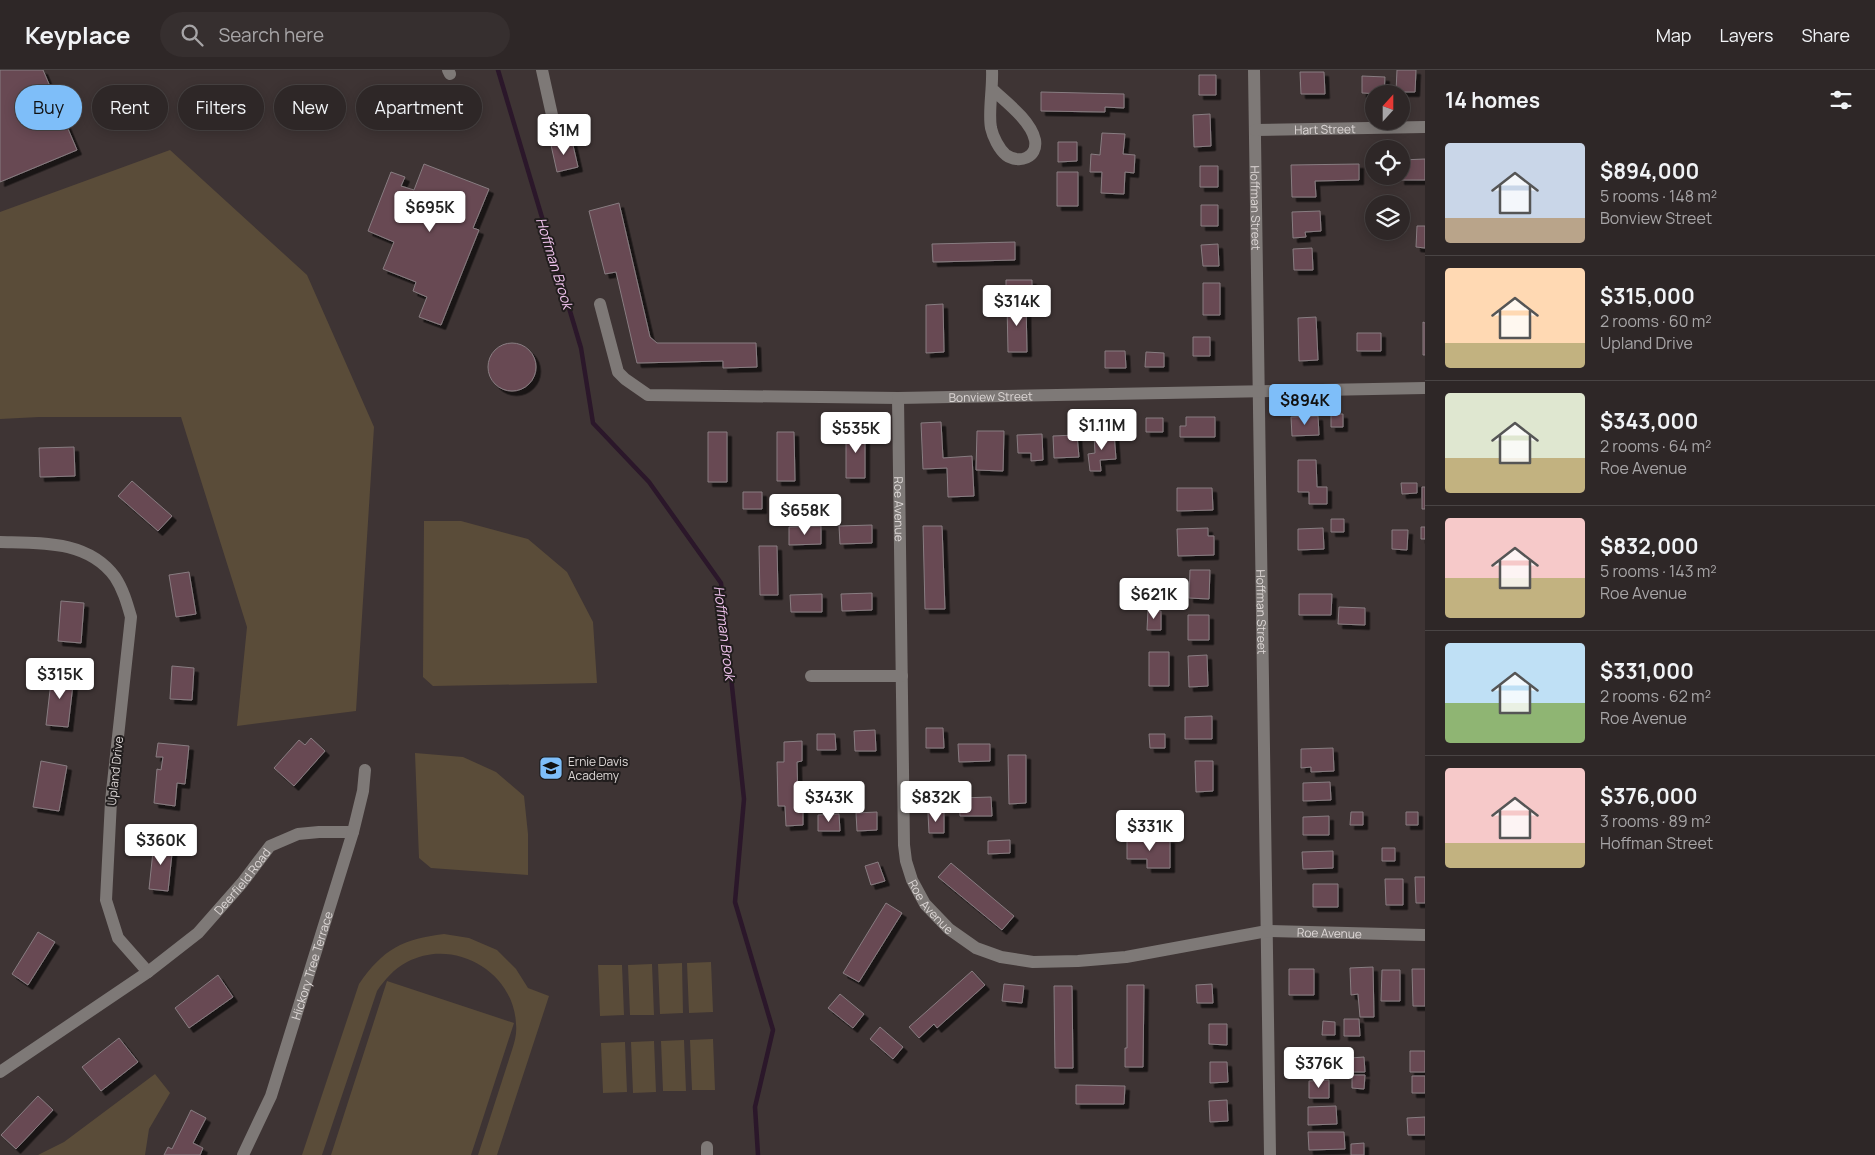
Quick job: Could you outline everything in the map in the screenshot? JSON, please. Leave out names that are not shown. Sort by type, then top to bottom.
[{"type":"street","points":[[542,70],[556,133]]},
{"type":"street","points":[[992,70],[991,115],[992,129],[998,145],[1007,155],[1019,160],[1027,158],[1034,152],[1035,141],[1031,132],[1021,116],[992,90]]},
{"type":"street","name":"Hoffman Street","points":[[1254,70],[1270,1155]]},
{"type":"street","name":"Hart Street","points":[[1255,130],[1425,128]]},
{"type":"street","name":"Bonview Street","points":[[600,304],[618,372],[648,395],[898,398],[1425,388]]},
{"type":"street","name":"Roe Avenue","points":[[898,398],[904,835],[906,861],[912,880],[925,904],[949,929],[976,948],[1001,957],[1033,962],[1126,957],[1267,931],[1425,934]]},
{"type":"street","name":"Upland Drive","points":[[0,542],[50,543],[68,546],[86,553],[114,577],[124,595],[131,617],[111,801],[106,900],[118,938],[148,972]]},
{"type":"street","points":[[811,676],[902,676]]},
{"type":"street","name":"Hickory Tree Terrace","points":[[243,1155],[271,1096],[354,832],[363,791],[365,770]]},
{"type":"street","name":"Deerfield Road","points":[[148,972],[198,933],[242,883],[270,846],[298,834],[354,832]]},
{"type":"street","points":[[4,1069],[148,972]]},
{"type":"shaded area","points":[[170,150],[307,275],[374,427],[356,711],[237,726],[247,627],[181,417],[39,417],[0,419],[0,212]]},
{"type":"shaded area","points":[[424,521],[461,521],[528,539],[567,572],[593,622],[597,683],[433,686],[423,677]]},
{"type":"shaded area","points":[[415,753],[463,757],[496,772],[524,796],[528,834],[528,875],[431,868],[419,858]]},
{"type":"shaded area","points":[[444,934],[469,938],[497,950],[516,969],[528,988],[549,996],[497,1155],[478,1155],[515,1040],[516,1027],[513,1005],[505,988],[493,974],[478,964],[461,957],[443,954],[425,955],[407,962],[394,971],[377,991],[322,1155],[302,1155],[359,984],[377,962],[395,948],[417,939]]},
{"type":"shaded area","points":[[711,962],[713,1012],[689,1013],[687,963]]},
{"type":"shaded area","points":[[682,963],[683,1013],[660,1014],[658,964]]},
{"type":"shaded area","points":[[652,964],[654,1015],[630,1015],[628,965]]},
{"type":"shaded area","points":[[598,965],[622,965],[624,1015],[600,1016]]},
{"type":"shaded area","points":[[387,981],[514,1023],[471,1155],[331,1155]]},
{"type":"shaded area","points":[[713,1039],[715,1090],[692,1090],[690,1040]]},
{"type":"shaded area","points":[[684,1040],[686,1091],[663,1091],[661,1041]]},
{"type":"shaded area","points":[[654,1041],[656,1092],[633,1093],[631,1042]]},
{"type":"shaded area","points":[[625,1042],[627,1092],[603,1093],[601,1043]]},
{"type":"shaded area","points":[[155,1074],[170,1093],[149,1129],[145,1155],[38,1155],[64,1142]]},
{"type":"building","points":[[0,70],[43,70],[49,85],[15,85],[15,130],[68,130],[77,150],[0,182]]},
{"type":"building","points":[[1397,70],[1416,70],[1415,92],[1410,92],[1410,85],[1396,85]]},
{"type":"building","points":[[1300,72],[1324,72],[1325,94],[1301,94]]},
{"type":"building","points":[[1199,75],[1216,75],[1216,95],[1199,95]]},
{"type":"building","points":[[1362,76],[1385,77],[1385,85],[1365,85],[1365,93],[1362,93]]},
{"type":"building","points":[[1041,92],[1124,94],[1124,108],[1105,107],[1105,112],[1041,111]]},
{"type":"building","points":[[1210,114],[1211,146],[1194,147],[1193,115]]},
{"type":"building","points":[[1102,133],[1125,134],[1123,154],[1135,155],[1134,173],[1125,172],[1124,194],[1101,193],[1102,172],[1090,172],[1091,154],[1100,155]]},
{"type":"building","points":[[572,141],[578,167],[557,172],[551,145]]},
{"type":"building","points":[[1058,142],[1077,142],[1077,161],[1058,162]]},
{"type":"building","points":[[1425,159],[1425,180],[1410,180],[1410,160]]},
{"type":"building","points":[[424,164],[489,189],[473,228],[479,230],[441,325],[419,317],[427,297],[413,291],[416,282],[383,269],[394,242],[368,231],[391,172],[405,177],[401,186],[414,190]]},
{"type":"building","points":[[1359,164],[1359,180],[1315,181],[1316,197],[1292,197],[1291,165]]},
{"type":"building","points":[[1200,166],[1218,166],[1218,187],[1200,187]]},
{"type":"building","points":[[1057,172],[1078,172],[1078,206],[1057,206]]},
{"type":"building","points":[[619,203],[650,337],[657,343],[756,343],[757,367],[723,368],[723,361],[637,363],[616,272],[605,274],[589,211]]},
{"type":"building","points":[[1201,205],[1218,205],[1218,226],[1201,226]]},
{"type":"building","points":[[1320,211],[1321,231],[1305,232],[1306,237],[1293,238],[1292,212]]},
{"type":"building","points":[[1417,226],[1425,226],[1425,248],[1416,247]]},
{"type":"building","points":[[1015,242],[1015,260],[933,262],[932,244]]},
{"type":"building","points":[[1218,244],[1219,266],[1203,266],[1201,245]]},
{"type":"building","points":[[1312,248],[1313,270],[1294,270],[1293,249]]},
{"type":"building","points":[[1006,280],[1032,280],[1032,293],[1006,293]]},
{"type":"building","points":[[1203,283],[1220,283],[1220,315],[1203,315]]},
{"type":"building","points":[[1007,303],[1026,303],[1027,352],[1008,352]]},
{"type":"building","points":[[943,304],[944,352],[926,353],[926,305]]},
{"type":"building","points":[[1316,317],[1318,360],[1299,361],[1298,318]]},
{"type":"building","points":[[1423,322],[1425,323],[1425,355],[1423,355]]},
{"type":"building","points":[[1357,333],[1381,333],[1381,351],[1357,351]]},
{"type":"building","points":[[1193,337],[1210,337],[1210,356],[1193,356]]},
{"type":"building","points":[[512,343],[521,345],[529,350],[534,358],[536,367],[534,376],[529,384],[521,389],[512,391],[503,389],[495,384],[490,376],[488,367],[490,358],[495,350],[503,345]]},
{"type":"building","points":[[1105,351],[1125,351],[1126,368],[1105,368]]},
{"type":"building","points":[[1146,352],[1164,353],[1164,367],[1145,367]]},
{"type":"building","points":[[1331,414],[1343,414],[1343,427],[1331,427]]},
{"type":"building","points":[[1318,416],[1319,435],[1292,436],[1291,417]]},
{"type":"building","points":[[1186,417],[1215,417],[1215,437],[1180,437],[1180,426],[1186,426]]},
{"type":"building","points":[[1146,418],[1163,418],[1163,432],[1146,432]]},
{"type":"building","points":[[941,422],[943,458],[972,456],[974,496],[948,497],[947,468],[923,469],[921,423]]},
{"type":"building","points":[[846,429],[865,429],[865,478],[846,478]]},
{"type":"building","points":[[977,431],[1004,431],[1003,471],[976,470]]},
{"type":"building","points":[[708,432],[727,432],[727,482],[708,482]]},
{"type":"building","points":[[777,432],[794,432],[795,481],[777,481]]},
{"type":"building","points":[[1114,433],[1116,459],[1100,460],[1101,471],[1090,471],[1088,454],[1095,453],[1094,434]]},
{"type":"building","points":[[1042,434],[1043,460],[1031,461],[1031,453],[1018,453],[1017,435]]},
{"type":"building","points":[[1077,435],[1079,457],[1054,458],[1053,436]]},
{"type":"building","points":[[74,447],[75,476],[40,477],[39,448]]},
{"type":"building","points":[[1298,460],[1316,460],[1317,487],[1327,487],[1327,504],[1309,504],[1309,492],[1298,492]]},
{"type":"building","points":[[132,481],[172,516],[158,531],[118,496]]},
{"type":"building","points":[[1401,483],[1417,483],[1417,493],[1402,494]]},
{"type":"building","points":[[1422,487],[1425,487],[1425,509],[1422,509]]},
{"type":"building","points":[[1177,488],[1212,488],[1213,510],[1177,511]]},
{"type":"building","points":[[743,492],[762,492],[762,509],[743,509]]},
{"type":"building","points":[[1331,519],[1344,519],[1344,532],[1331,532]]},
{"type":"building","points":[[872,525],[872,543],[840,544],[839,526]]},
{"type":"building","points":[[821,526],[821,544],[789,545],[789,527]]},
{"type":"building","points":[[923,526],[942,526],[945,609],[925,609]]},
{"type":"building","points":[[1421,527],[1425,527],[1425,539],[1421,539]]},
{"type":"building","points":[[1208,528],[1208,536],[1214,536],[1214,555],[1178,556],[1177,529]]},
{"type":"building","points":[[1323,528],[1324,549],[1298,550],[1298,529]]},
{"type":"building","points":[[1392,530],[1408,530],[1407,550],[1392,549]]},
{"type":"building","points":[[759,546],[777,546],[778,595],[760,595]]},
{"type":"building","points":[[1190,570],[1210,570],[1209,599],[1189,598]]},
{"type":"building","points":[[189,572],[196,614],[176,617],[169,575]]},
{"type":"building","points":[[872,593],[872,610],[842,611],[841,594]]},
{"type":"building","points":[[822,594],[822,612],[791,612],[790,595]]},
{"type":"building","points":[[1299,594],[1332,594],[1331,615],[1299,615]]},
{"type":"building","points":[[61,601],[84,603],[81,643],[58,641]]},
{"type":"building","points":[[1339,607],[1365,608],[1365,625],[1338,624]]},
{"type":"building","points":[[1148,610],[1161,611],[1161,630],[1147,630]]},
{"type":"building","points":[[1188,615],[1209,615],[1209,640],[1188,640]]},
{"type":"building","points":[[1149,652],[1169,652],[1169,686],[1149,686]]},
{"type":"building","points":[[1207,655],[1208,686],[1189,687],[1188,656]]},
{"type":"building","points":[[172,666],[194,668],[192,700],[170,699]]},
{"type":"building","points":[[52,673],[74,676],[68,727],[46,725]]},
{"type":"building","points":[[1212,716],[1212,739],[1185,739],[1185,717]]},
{"type":"building","points":[[926,728],[943,728],[944,748],[926,748]]},
{"type":"building","points":[[875,730],[876,751],[855,751],[854,731]]},
{"type":"building","points":[[817,734],[835,734],[836,750],[817,750]]},
{"type":"building","points":[[1149,734],[1165,734],[1165,748],[1150,748]]},
{"type":"building","points":[[311,738],[325,751],[294,786],[274,768],[299,740],[305,745]]},
{"type":"building","points":[[802,741],[802,761],[797,762],[798,805],[803,805],[803,825],[786,826],[785,806],[778,806],[777,762],[784,762],[784,742]]},
{"type":"building","points":[[158,743],[189,746],[185,784],[177,783],[175,806],[154,803],[157,769],[161,770],[163,757],[156,757]]},
{"type":"building","points":[[958,744],[990,744],[990,761],[959,762]]},
{"type":"building","points":[[1333,748],[1334,771],[1311,772],[1311,767],[1301,768],[1301,749]]},
{"type":"building","points":[[1008,755],[1026,755],[1026,803],[1009,804]]},
{"type":"building","points":[[41,761],[67,766],[59,811],[33,807]]},
{"type":"building","points":[[1195,761],[1213,761],[1213,791],[1196,792]]},
{"type":"building","points":[[1330,782],[1331,800],[1303,801],[1303,783]]},
{"type":"building","points":[[991,797],[992,816],[960,816],[959,798]]},
{"type":"building","points":[[877,812],[877,830],[857,831],[856,813]]},
{"type":"building","points":[[944,812],[944,833],[929,833],[928,813]]},
{"type":"building","points":[[1351,812],[1363,812],[1363,825],[1350,825]]},
{"type":"building","points":[[1406,812],[1418,812],[1418,825],[1406,825]]},
{"type":"building","points":[[839,814],[840,831],[818,831],[818,815]]},
{"type":"building","points":[[1329,816],[1329,835],[1303,835],[1303,817]]},
{"type":"building","points":[[1127,838],[1170,839],[1170,868],[1147,868],[1147,859],[1127,859]]},
{"type":"building","points":[[1010,840],[1010,853],[988,854],[988,841]]},
{"type":"building","points":[[154,842],[173,844],[168,891],[149,889]]},
{"type":"building","points":[[1382,848],[1395,848],[1395,861],[1382,861]]},
{"type":"building","points":[[1333,851],[1333,868],[1303,869],[1302,852]]},
{"type":"building","points":[[878,862],[885,881],[871,885],[865,866]]},
{"type":"building","points":[[951,863],[1014,916],[1002,930],[938,877]]},
{"type":"building","points":[[1415,877],[1425,877],[1425,903],[1416,903]]},
{"type":"building","points":[[1385,879],[1403,879],[1403,905],[1386,905]]},
{"type":"building","points":[[1313,884],[1338,884],[1338,907],[1313,907]]},
{"type":"building","points":[[886,903],[902,913],[859,982],[843,973]]},
{"type":"building","points":[[38,932],[55,942],[28,985],[12,974]]},
{"type":"building","points":[[1373,967],[1374,1017],[1360,1017],[1358,994],[1351,995],[1350,968]]},
{"type":"building","points":[[1289,969],[1314,969],[1314,995],[1289,995]]},
{"type":"building","points":[[1412,969],[1425,969],[1425,1006],[1413,1006]]},
{"type":"building","points":[[1382,970],[1400,970],[1400,1001],[1381,1001]]},
{"type":"building","points":[[972,971],[985,985],[937,1028],[934,1024],[919,1038],[909,1027]]},
{"type":"building","points":[[218,975],[233,997],[189,1028],[175,1008]]},
{"type":"building","points":[[1004,984],[1024,986],[1022,1003],[1002,1001]]},
{"type":"building","points":[[1212,984],[1213,1003],[1197,1003],[1196,985]]},
{"type":"building","points":[[1127,985],[1144,985],[1143,1067],[1125,1067],[1125,1048],[1127,1048]]},
{"type":"building","points":[[1054,986],[1072,986],[1073,1068],[1055,1068]]},
{"type":"building","points":[[840,994],[864,1014],[853,1028],[828,1008]]},
{"type":"building","points":[[1344,1019],[1359,1019],[1360,1036],[1344,1036]]},
{"type":"building","points":[[1323,1021],[1335,1022],[1335,1035],[1322,1035]]},
{"type":"building","points":[[1209,1024],[1227,1024],[1227,1045],[1209,1044]]},
{"type":"building","points":[[880,1027],[903,1047],[893,1059],[870,1039]]},
{"type":"building","points":[[119,1038],[138,1062],[101,1091],[82,1067]]},
{"type":"building","points":[[1306,1051],[1326,1051],[1326,1070],[1307,1071]]},
{"type":"building","points":[[1410,1051],[1425,1051],[1425,1072],[1410,1072]]},
{"type":"building","points":[[1364,1057],[1365,1072],[1350,1072],[1350,1058]]},
{"type":"building","points":[[1210,1062],[1227,1062],[1228,1082],[1210,1083]]},
{"type":"building","points":[[1352,1075],[1365,1075],[1364,1089],[1352,1088]]},
{"type":"building","points":[[1412,1076],[1425,1076],[1425,1093],[1412,1093]]},
{"type":"building","points":[[1329,1080],[1329,1098],[1309,1098],[1309,1081]]},
{"type":"building","points":[[1076,1085],[1125,1086],[1124,1104],[1076,1104]]},
{"type":"building","points":[[38,1096],[53,1110],[16,1149],[1,1135]]},
{"type":"building","points":[[1227,1100],[1228,1121],[1210,1122],[1209,1101]]},
{"type":"building","points":[[1336,1106],[1337,1124],[1308,1125],[1308,1107]]},
{"type":"building","points":[[191,1110],[206,1118],[193,1143],[203,1148],[200,1155],[164,1155],[168,1147],[172,1149]]},
{"type":"building","points":[[1425,1117],[1425,1135],[1408,1135],[1407,1118]]},
{"type":"building","points":[[1308,1132],[1344,1132],[1345,1149],[1309,1150]]},
{"type":"building","points":[[1364,1143],[1364,1155],[1351,1155],[1351,1144]]},
{"type":"waterway","name":"Hoffman Brook","points":[[498,70],[581,348],[593,423],[649,482],[721,583],[744,799],[735,902],[773,1030],[755,1107],[758,1155]]},
{"type":"place","name":"Ernie Davis Academy","points":[[551,768]]}]
